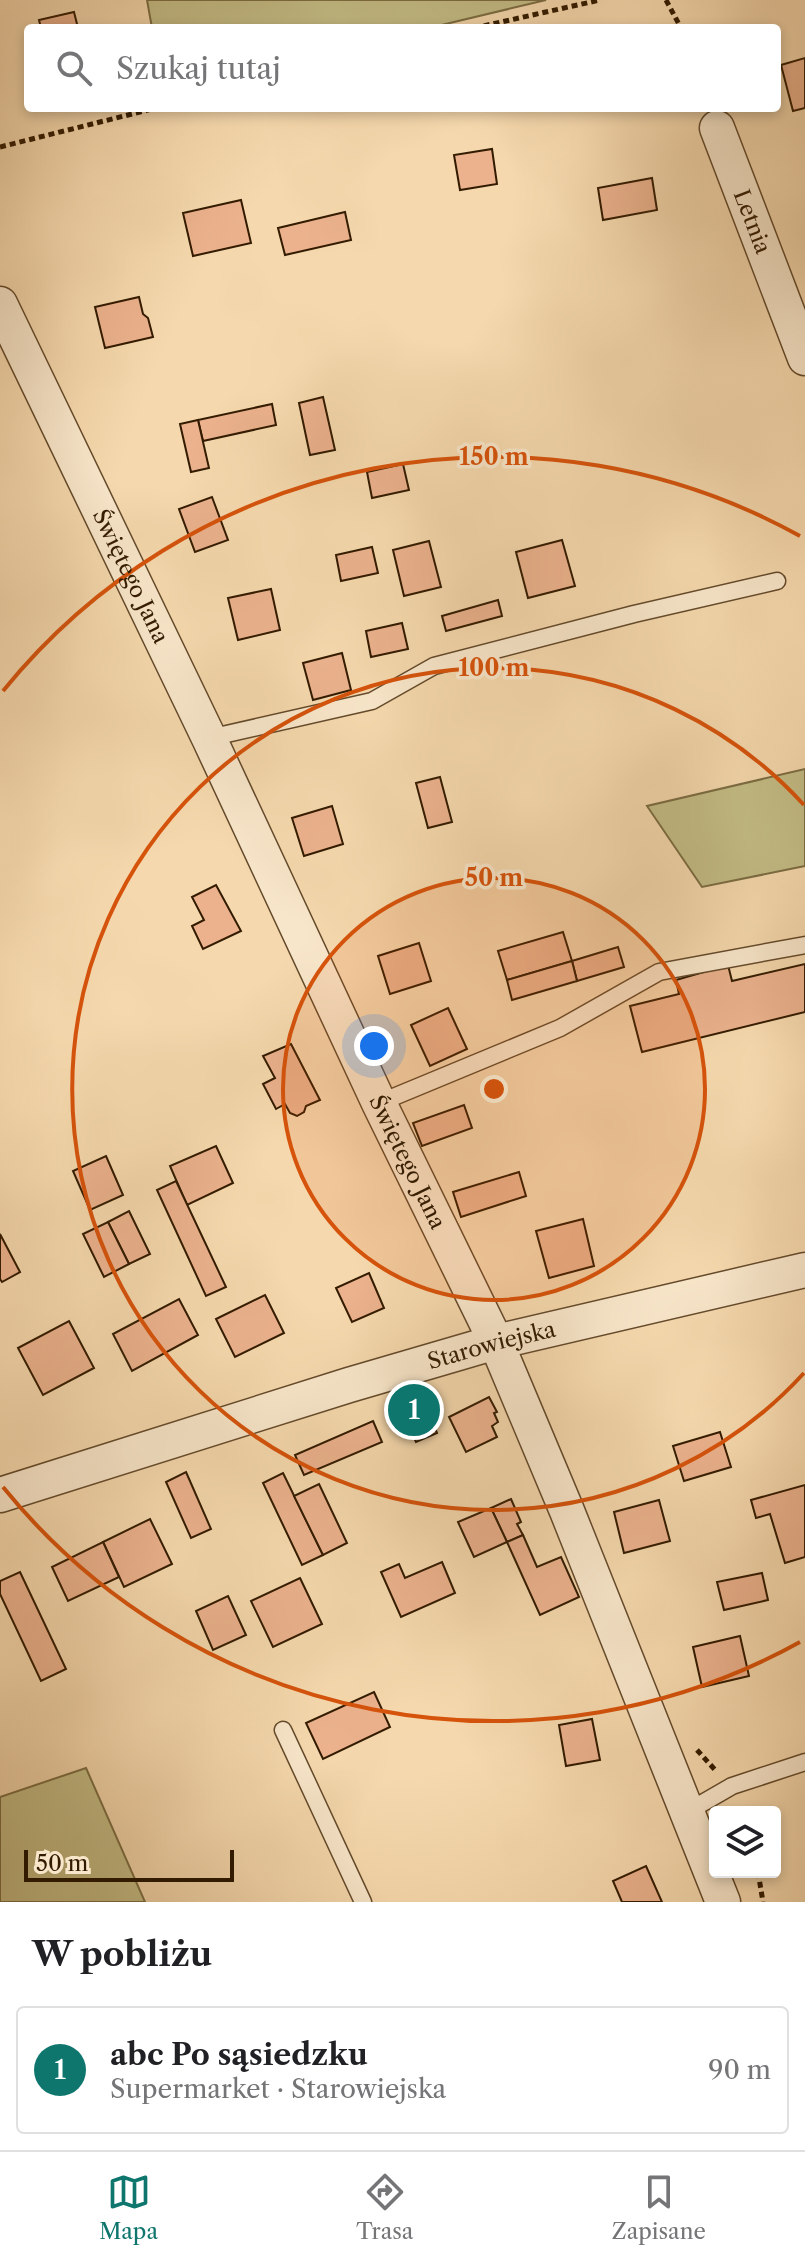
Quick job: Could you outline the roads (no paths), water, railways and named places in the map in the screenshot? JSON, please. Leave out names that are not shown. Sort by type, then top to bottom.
[{"type":"street","name":"Letnia","points":[[717,128],[805,358]]},
{"type":"street","name":"Świętego Jana","points":[[0,304],[209,738],[379,1103],[496,1342],[723,1902]]},
{"type":"street","name":"Starowiejska","points":[[0,1495],[496,1342],[805,1270]]},
{"type":"lane","points":[[209,738],[372,701],[434,666],[777,581]]},
{"type":"lane","points":[[379,1103],[560,1028],[659,972],[805,945]]},
{"type":"lane","points":[[283,1730],[363,1902]]},
{"type":"lane","points":[[687,1812],[732,1786],[805,1762]]},
{"type":"place","name":"abc Po sąsiedzku","points":[[414,1410]]}]
